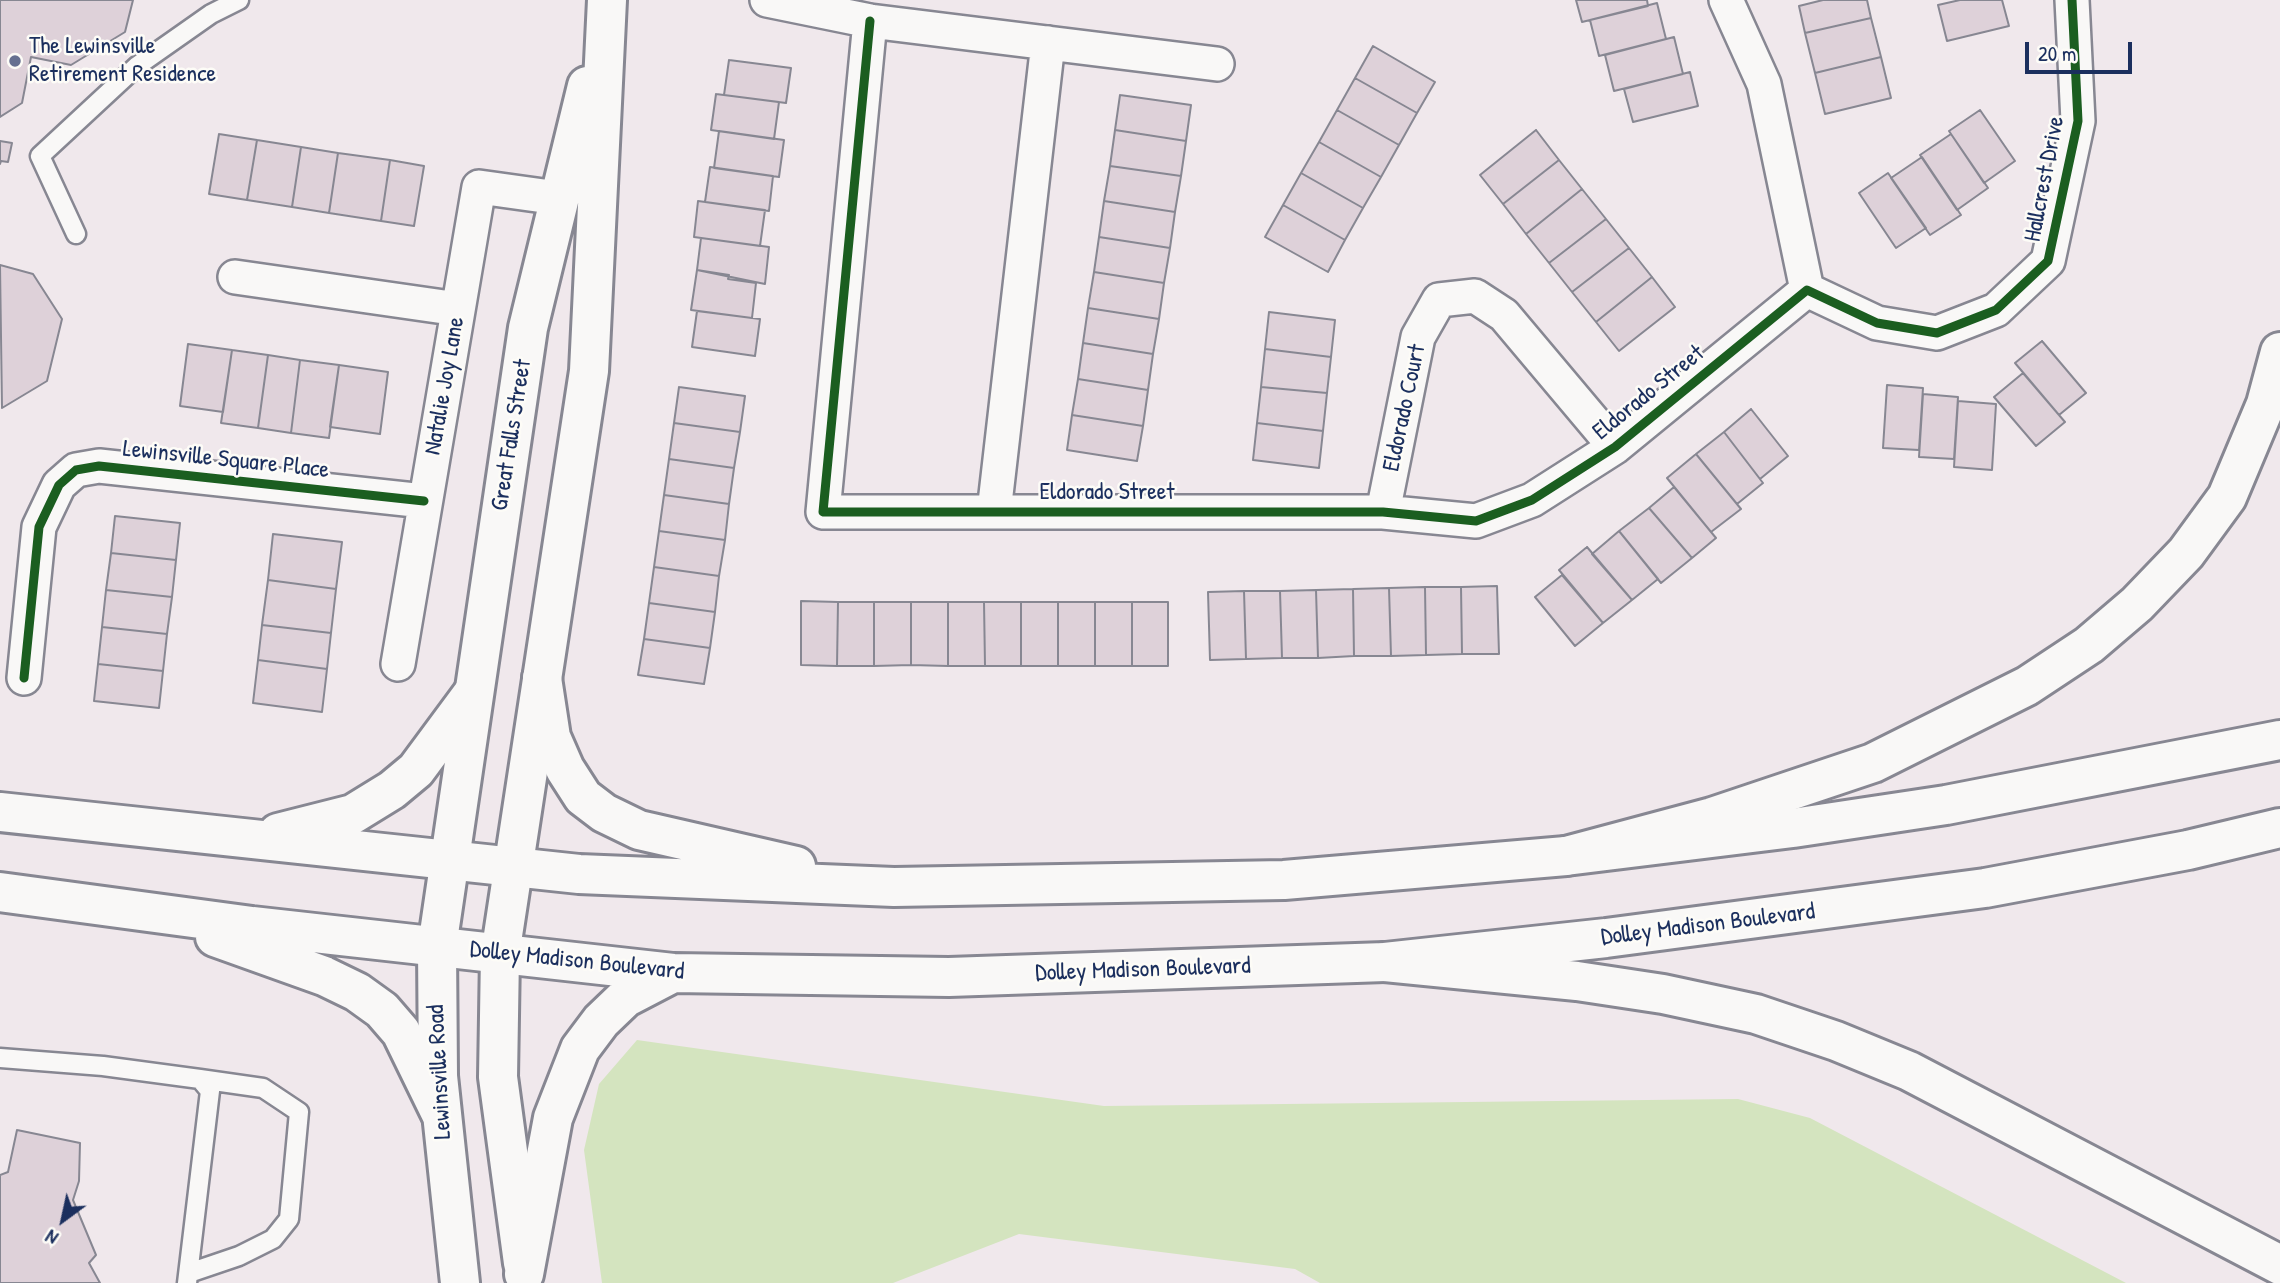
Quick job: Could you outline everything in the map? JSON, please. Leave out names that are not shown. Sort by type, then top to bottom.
[{"type":"main road","name":"Great Falls Street","points":[[449,860],[528,328],[606,8]]},
{"type":"main road","name":"Great Falls Street","points":[[512,867],[589,370],[606,8]]},
{"type":"main road","points":[[1566,856],[1712,817],[1873,763],[2027,686],[2089,645],[2137,604],[2186,553],[2227,497],[2266,404],[2280,352]]},
{"type":"main road","points":[[542,678],[551,737],[565,769],[583,797],[604,813],[639,830],[894,887]]},
{"type":"main road","points":[[260,839],[353,814],[392,790],[416,770],[473,693]]},
{"type":"main road","points":[[0,812],[579,874],[894,887],[1284,880],[1683,844],[1946,805],[2280,740]]},
{"type":"main road","name":"Dolley Madison Boulevard","points":[[0,892],[500,955],[673,973],[949,977],[1385,962],[1790,916],[1985,888],[2188,850],[2280,828]]},
{"type":"main road","name":"Lewinsville Road","points":[[449,860],[438,947],[436,1011],[440,1112],[460,1283]]},
{"type":"main road","points":[[512,867],[500,955],[498,1077],[525,1278]]},
{"type":"main road","points":[[140,910],[324,976],[357,992],[382,1010],[401,1032],[440,1112]]},
{"type":"main road","points":[[1385,962],[1577,981],[1664,994],[1756,1014],[1909,1071],[2280,1265]]},
{"type":"main road","points":[[525,1278],[553,1118],[580,1049],[601,1021],[625,998],[673,973]]},
{"type":"street","points":[[767,0],[870,21],[1217,64]]},
{"type":"street","points":[[1726,0],[1764,84],[1807,289]]},
{"type":"street","name":"Hallcrest Drive","points":[[1807,289],[1877,323],[1937,334],[1996,310],[2048,261],[2078,121],[2072,0]]},
{"type":"street","name":"Eldorado Street","points":[[870,21],[823,512],[1384,512],[1476,522],[1532,500],[1615,447],[1807,289]]},
{"type":"street","points":[[994,512],[1048,43]]},
{"type":"street","name":"Natalie Joy Lane","points":[[398,664],[479,187],[558,198]]},
{"type":"street","points":[[235,277],[458,309]]},
{"type":"street","name":"Eldorado Court","points":[[1384,512],[1418,337],[1439,300],[1475,296],[1504,315],[1615,447]]},
{"type":"street","name":"Lewinsville Square Place","points":[[24,678],[39,527],[59,485],[76,470],[99,466],[424,501]]},
{"type":"lane","points":[[76,234],[40,156],[137,66],[211,14],[239,0]]},
{"type":"lane","points":[[0,1058],[103,1066],[263,1088],[299,1112],[289,1219],[273,1238],[188,1278]]},
{"type":"lane","points":[[188,1278],[210,1091],[201,1079]]},
{"type":"green space","points":[[637,1040],[1104,1106],[1738,1099],[1810,1118],[2126,1283],[1320,1283],[1295,1269],[1019,1234],[893,1283],[602,1283],[584,1150],[599,1084]]},
{"type":"building","name":"The Lewinsville Retirement Residence","points":[[0,0],[133,0],[125,32],[71,65],[31,57],[22,103],[0,117]]},
{"type":"building","points":[[1576,0],[1647,0],[1648,6],[1582,22]]},
{"type":"building","points":[[1823,0],[1867,0],[1871,18],[1805,33],[1799,6]]},
{"type":"building","points":[[1960,0],[2002,0],[2009,26],[1947,41],[1938,5]]},
{"type":"building","points":[[1657,3],[1666,39],[1599,56],[1590,20]]},
{"type":"building","points":[[1871,18],[1881,57],[1815,73],[1805,33]]},
{"type":"building","points":[[1674,37],[1683,74],[1614,91],[1605,55]]},
{"type":"building","points":[[1373,46],[1435,82],[1417,113],[1355,78]]},
{"type":"building","points":[[1881,57],[1891,98],[1825,114],[1815,73]]},
{"type":"building","points":[[729,60],[791,68],[786,103],[724,95]]},
{"type":"building","points":[[1690,72],[1698,106],[1633,122],[1624,89]]},
{"type":"building","points":[[1355,78],[1417,113],[1399,145],[1337,110]]},
{"type":"building","points":[[716,94],[779,102],[774,139],[711,130]]},
{"type":"building","points":[[1120,95],[1191,105],[1186,141],[1115,130]]},
{"type":"building","points":[[1337,110],[1399,145],[1381,177],[1319,142]]},
{"type":"building","points":[[1980,110],[2015,161],[1984,183],[1949,131]]},
{"type":"building","points":[[1115,130],[1186,141],[1181,176],[1110,166]]},
{"type":"building","points":[[1536,130],[1559,160],[1503,204],[1480,175]]},
{"type":"building","points":[[719,131],[784,140],[779,177],[714,168]]},
{"type":"building","points":[[219,134],[257,140],[247,200],[209,194]]},
{"type":"building","points":[[1951,134],[1988,188],[1957,210],[1920,155]]},
{"type":"building","points":[[257,140],[301,147],[292,207],[247,200]]},
{"type":"building","name":"The Lewinsville Retirement Residence","points":[[0,141],[12,143],[8,162],[1,161],[0,164]]},
{"type":"building","points":[[1319,142],[1381,177],[1363,208],[1301,173]]},
{"type":"building","points":[[301,147],[338,153],[329,213],[292,207]]},
{"type":"building","points":[[338,153],[390,160],[381,221],[329,213]]},
{"type":"building","points":[[1922,157],[1961,215],[1930,235],[1891,178]]},
{"type":"building","points":[[390,160],[424,166],[414,226],[381,221]]},
{"type":"building","points":[[1559,160],[1582,189],[1526,234],[1503,204]]},
{"type":"building","points":[[1110,166],[1181,176],[1175,212],[1104,201]]},
{"type":"building","points":[[710,167],[773,176],[769,211],[705,202]]},
{"type":"building","points":[[1301,173],[1363,208],[1345,240],[1283,205]]},
{"type":"building","points":[[1888,173],[1926,228],[1896,248],[1859,193]]},
{"type":"building","points":[[1582,189],[1606,219],[1549,263],[1526,234]]},
{"type":"building","points":[[698,201],[765,210],[760,246],[694,237]]},
{"type":"building","points":[[1104,201],[1175,212],[1170,248],[1099,237]]},
{"type":"building","points":[[1283,205],[1345,240],[1328,272],[1265,237]]},
{"type":"building","points":[[1606,219],[1629,248],[1572,292],[1549,263]]},
{"type":"building","points":[[1099,237],[1170,248],[1164,283],[1094,272]]},
{"type":"building","points":[[701,238],[769,247],[765,284],[697,270]]},
{"type":"building","points":[[1629,248],[1652,277],[1596,322],[1572,292]]},
{"type":"building","points":[[0,265],[33,274],[62,319],[47,381],[2,408]]},
{"type":"building","points":[[697,270],[729,275],[728,279],[756,283],[752,318],[691,310]]},
{"type":"building","points":[[1094,272],[1164,283],[1159,319],[1088,308]]},
{"type":"building","points":[[1652,277],[1675,307],[1619,351],[1596,322]]},
{"type":"building","points":[[1088,308],[1159,319],[1153,354],[1083,343]]},
{"type":"building","points":[[697,311],[760,319],[755,356],[692,347]]},
{"type":"building","points":[[1269,312],[1335,320],[1331,357],[1265,349]]},
{"type":"building","points":[[2042,341],[2086,393],[2059,415],[2015,363]]},
{"type":"building","points":[[1083,343],[1153,354],[1148,390],[1078,379]]},
{"type":"building","points":[[188,344],[232,350],[223,412],[180,406]]},
{"type":"building","points":[[1265,349],[1331,357],[1327,393],[1261,387]]},
{"type":"building","points":[[232,350],[268,355],[258,428],[221,423]]},
{"type":"building","points":[[268,355],[300,360],[291,433],[258,428]]},
{"type":"building","points":[[300,360],[339,365],[329,438],[291,433]]},
{"type":"building","points":[[339,365],[388,372],[380,434],[330,427]]},
{"type":"building","points":[[2023,373],[2065,422],[2036,446],[1994,397]]},
{"type":"building","points":[[1078,379],[1148,390],[1143,426],[1072,415]]},
{"type":"building","points":[[1887,385],[1923,388],[1919,450],[1883,448]]},
{"type":"building","points":[[679,387],[745,396],[740,432],[674,423]]},
{"type":"building","points":[[1261,387],[1327,393],[1323,431],[1257,423]]},
{"type":"building","points":[[1923,394],[1958,397],[1954,459],[1919,457]]},
{"type":"building","points":[[1958,401],[1996,404],[1992,470],[1954,467]]},
{"type":"building","points":[[1751,409],[1788,456],[1760,479],[1724,432]]},
{"type":"building","points":[[1072,415],[1143,426],[1137,461],[1067,450]]},
{"type":"building","points":[[674,423],[740,432],[734,468],[669,459]]},
{"type":"building","points":[[1257,423],[1323,431],[1319,468],[1253,460]]},
{"type":"building","points":[[1724,432],[1763,483],[1737,504],[1696,454]]},
{"type":"building","points":[[1696,454],[1741,509],[1711,532],[1667,478]]},
{"type":"building","points":[[669,459],[734,468],[729,504],[664,495]]},
{"type":"building","points":[[1674,487],[1716,538],[1692,558],[1649,508]]},
{"type":"building","points":[[664,495],[729,504],[725,540],[659,531]]},
{"type":"building","points":[[1649,508],[1692,558],[1661,583],[1619,531]]},
{"type":"building","points":[[115,516],[180,523],[176,560],[111,553]]},
{"type":"building","points":[[659,531],[725,540],[719,576],[654,567]]},
{"type":"building","points":[[1619,531],[1658,579],[1632,600],[1592,554]]},
{"type":"building","points":[[273,534],[342,542],[336,589],[268,580]]},
{"type":"building","points":[[1587,547],[1632,600],[1603,623],[1559,570]]},
{"type":"building","points":[[111,553],[176,560],[172,597],[106,590]]},
{"type":"building","points":[[654,567],[719,576],[715,612],[649,603]]},
{"type":"building","points":[[1562,575],[1603,623],[1575,646],[1535,597]]},
{"type":"building","points":[[268,580],[336,589],[331,633],[262,625]]},
{"type":"building","points":[[1497,586],[1499,654],[1462,654],[1461,587]]},
{"type":"building","points":[[1425,587],[1426,655],[1391,656],[1389,588]]},
{"type":"building","points":[[1425,587],[1461,587],[1462,654],[1426,655]]},
{"type":"building","points":[[1389,588],[1391,656],[1354,656],[1353,589]]},
{"type":"building","points":[[1353,589],[1354,656],[1318,658],[1316,590]]},
{"type":"building","points":[[106,590],[172,597],[167,634],[102,627]]},
{"type":"building","points":[[1316,590],[1318,658],[1282,658],[1280,591]]},
{"type":"building","points":[[1244,591],[1246,659],[1210,660],[1208,592]]},
{"type":"building","points":[[1244,591],[1280,591],[1282,658],[1246,659]]},
{"type":"building","points":[[801,601],[838,602],[837,666],[801,665]]},
{"type":"building","points":[[838,602],[874,602],[874,666],[837,666]]},
{"type":"building","points":[[874,602],[911,602],[911,665],[874,666]]},
{"type":"building","points":[[911,602],[948,602],[948,666],[911,665]]},
{"type":"building","points":[[948,602],[984,602],[985,666],[948,666]]},
{"type":"building","points":[[984,602],[1021,602],[1021,666],[985,666]]},
{"type":"building","points":[[1021,602],[1058,602],[1058,666],[1021,666]]},
{"type":"building","points":[[1058,602],[1095,602],[1095,666],[1058,666]]},
{"type":"building","points":[[1095,602],[1132,602],[1132,666],[1095,666]]},
{"type":"building","points":[[1132,602],[1168,602],[1168,666],[1132,666]]},
{"type":"building","points":[[649,603],[715,612],[710,648],[644,639]]},
{"type":"building","points":[[262,625],[331,633],[327,669],[258,660]]},
{"type":"building","points":[[102,627],[167,634],[163,671],[98,664]]},
{"type":"building","points":[[644,639],[710,648],[704,684],[638,675]]},
{"type":"building","points":[[258,660],[327,669],[322,712],[253,703]]},
{"type":"building","points":[[98,664],[163,671],[159,708],[94,701]]},
{"type":"building","points":[[17,1130],[80,1143],[79,1181],[73,1200],[96,1255],[89,1263],[100,1283],[0,1283],[0,1175],[8,1172]]},
{"type":"cycle path","points":[[870,21],[823,512],[1383,512],[1476,521],[1532,500],[1615,447],[1807,290],[1877,323],[1937,333],[1996,310],[2048,261],[2078,121],[2072,0]]},
{"type":"cycle path","points":[[24,678],[39,527],[59,485],[76,470],[99,466],[424,501]]},
{"type":"place","name":"The Lewinsville Retirement Residence","points":[[15,61]]}]
